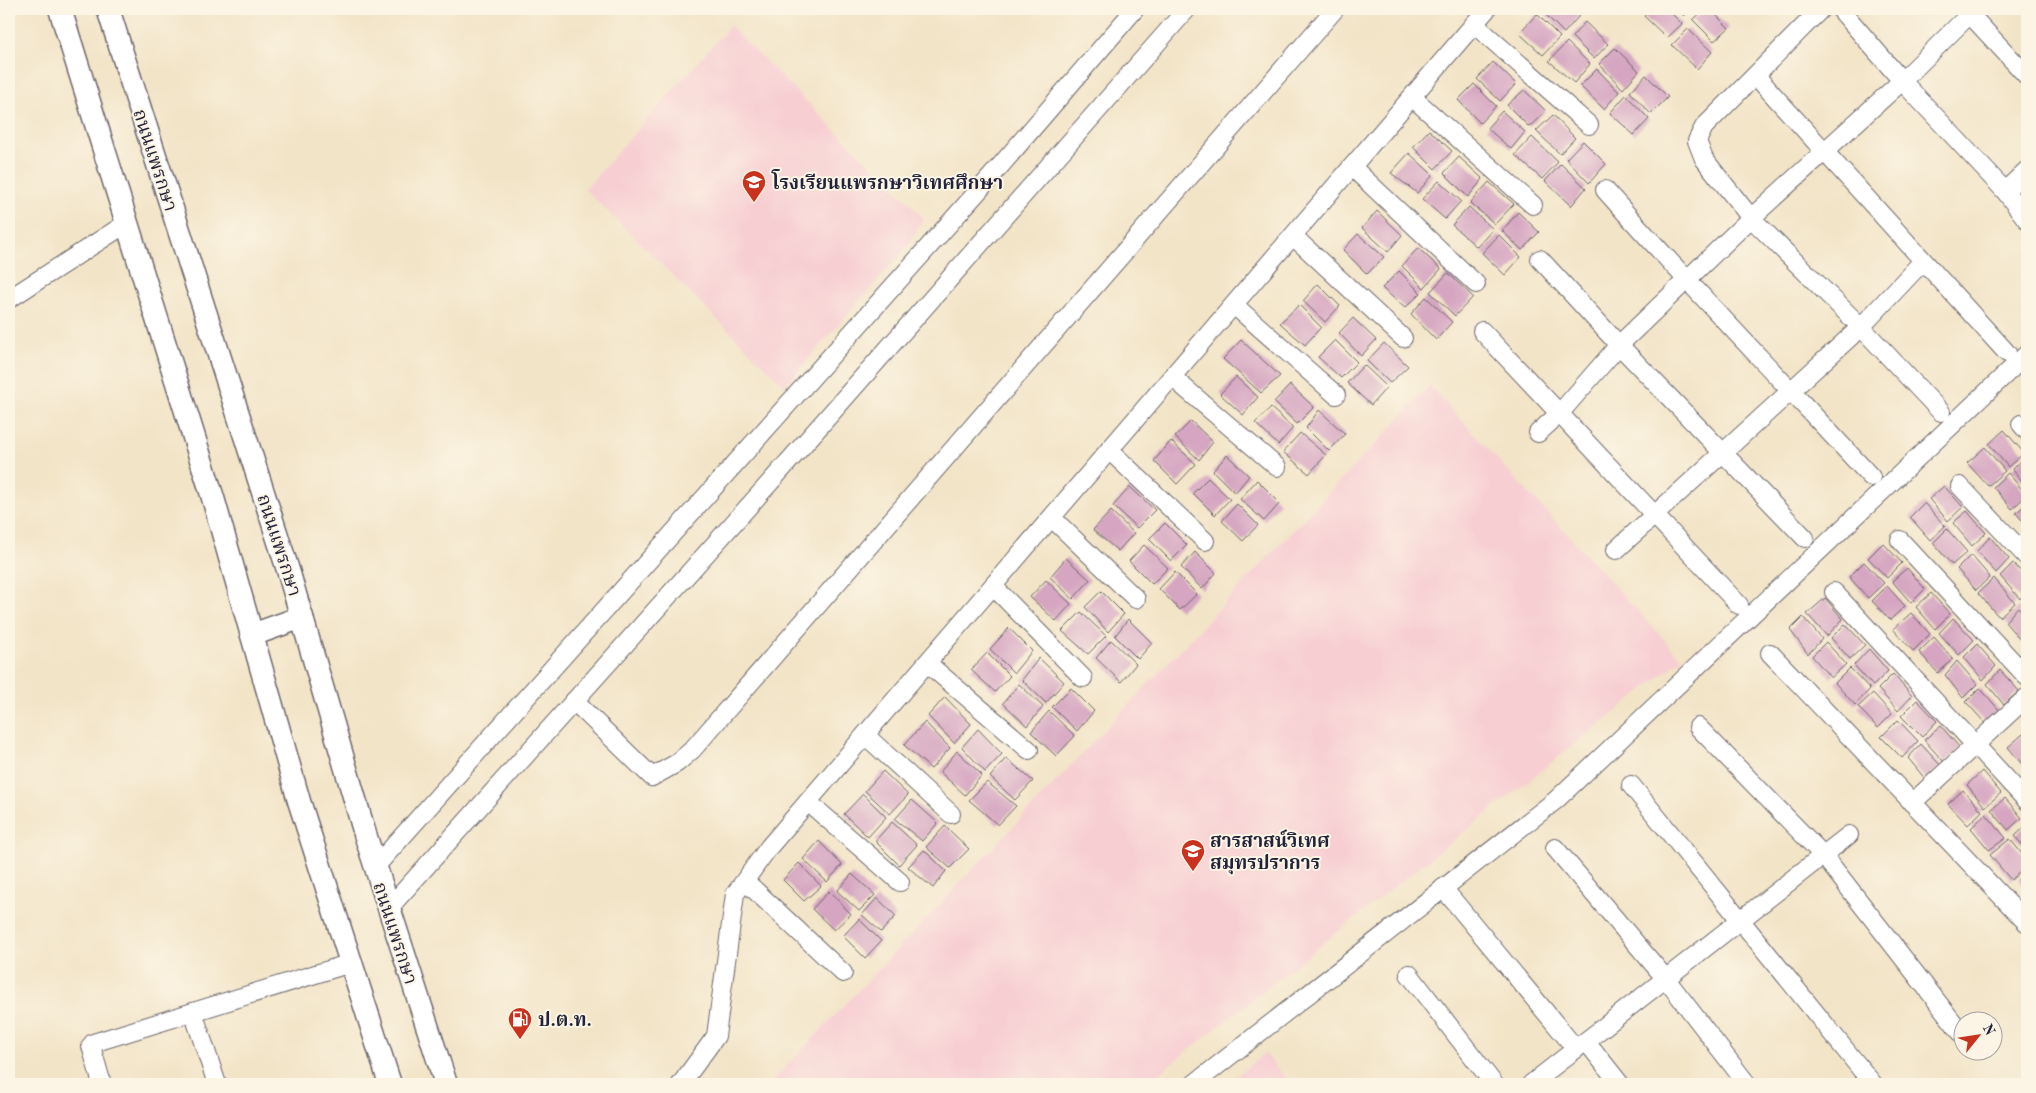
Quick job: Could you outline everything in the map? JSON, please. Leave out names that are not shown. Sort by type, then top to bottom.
[{"type":"main road","points":[[60,9],[213,498],[302,810],[390,1084]]},
{"type":"main road","name":"ถนนแพรกษา","points":[[108,9],[302,617],[375,868],[446,1084]]},
{"type":"main road","points":[[252,635],[302,617]]},
{"type":"street","points":[[375,868],[989,179],[1135,9]]},
{"type":"street","points":[[388,909],[782,468],[1186,9]]},
{"type":"street","points":[[574,701],[652,777],[676,763],[692,750],[1335,9]]},
{"type":"street","points":[[681,1084],[716,1036],[735,894],[769,848],[1487,9]]},
{"type":"street","points":[[1821,9],[1704,127],[1697,141],[1704,159],[1751,218],[1861,328],[1941,412]]},
{"type":"street","points":[[1840,9],[1902,81],[2005,191],[2027,220]]},
{"type":"street","points":[[1538,433],[1559,414],[1619,345],[1751,218],[1902,81],[1970,10],[2027,76]]},
{"type":"street","points":[[1474,24],[1589,125]]},
{"type":"street","points":[[1756,76],[2007,353]]},
{"type":"street","points":[[1412,97],[1533,205]]},
{"type":"street","points":[[1352,167],[1476,284]]},
{"type":"street","points":[[2005,191],[2027,170]]},
{"type":"street","points":[[1605,190],[1686,281],[1792,391],[1871,477]]},
{"type":"street","points":[[9,299],[127,223]]},
{"type":"street","points":[[1293,236],[1403,338]]},
{"type":"street","points":[[1540,259],[1619,345],[1805,538]]},
{"type":"street","points":[[1616,550],[1861,328],[1923,261]]},
{"type":"street","points":[[1234,304],[1336,396]]},
{"type":"street","points":[[1482,331],[1739,604]]},
{"type":"street","points":[[1194,1084],[1556,800],[2027,354]]},
{"type":"street","points":[[1172,377],[1277,467]]},
{"type":"street","points":[[1110,450],[1205,541]]},
{"type":"street","points":[[1960,486],[2027,557]]},
{"type":"street","points":[[1052,518],[1136,599]]},
{"type":"street","points":[[1900,540],[2027,677]]},
{"type":"street","points":[[993,586],[1083,678]]},
{"type":"street","points":[[1834,592],[1974,746],[2027,801]]},
{"type":"street","points":[[1770,653],[2027,923]]},
{"type":"street","points":[[927,664],[1029,750]]},
{"type":"street","points":[[1912,802],[2027,697]]},
{"type":"street","points":[[1698,727],[1824,856],[1954,1023]]},
{"type":"street","points":[[866,735],[951,814]]},
{"type":"street","points":[[1631,785],[1743,920],[1873,1084]]},
{"type":"street","points":[[808,802],[900,882]]},
{"type":"street","points":[[1531,1084],[1743,920],[1849,835]]},
{"type":"street","points":[[1555,848],[1666,979],[1747,1084]]},
{"type":"street","points":[[745,881],[843,974]]},
{"type":"street","points":[[1444,888],[1581,1045],[1620,1084]]},
{"type":"street","points":[[102,1084],[91,1045],[351,963]]},
{"type":"street","points":[[1409,974],[1494,1084]]},
{"type":"street","points":[[193,1012],[217,1084]]},
{"type":"shaded area","name":"โรงเรียนแพรกษาวิเทศศึกษา","points":[[730,26],[924,218],[905,249],[785,386],[585,189]]},
{"type":"shaded area","name":"สารสาสน์วิเทศ สมุทรปราการ","points":[[1430,386],[1682,659],[1146,1084],[770,1084]]},
{"type":"shaded area","points":[[1265,1053],[1290,1084],[1227,1084]]},
{"type":"building","points":[[1542,9],[1572,9],[1579,16],[1564,33]]},
{"type":"building","points":[[1651,9],[1667,9],[1682,24],[1667,38],[1644,16]]},
{"type":"building","points":[[1677,9],[1691,9],[1684,16]]},
{"type":"building","points":[[1705,9],[1710,9],[1729,28],[1714,41],[1693,20]]},
{"type":"building","points":[[1537,14],[1560,37],[1543,55],[1519,33]]},
{"type":"building","points":[[1585,22],[1608,44],[1594,59],[1572,37]]},
{"type":"building","points":[[1688,29],[1712,52],[1697,69],[1672,45]]},
{"type":"building","points":[[1567,42],[1590,64],[1574,83],[1549,61]]},
{"type":"building","points":[[1615,48],[1639,71],[1623,89],[1599,64]]},
{"type":"building","points":[[1493,62],[1516,84],[1500,101],[1477,79]]},
{"type":"building","points":[[1597,69],[1619,92],[1604,109],[1580,86]]},
{"type":"building","points":[[1646,75],[1668,97],[1651,114],[1630,92]]},
{"type":"building","points":[[1474,84],[1496,106],[1480,123],[1458,100]]},
{"type":"building","points":[[1524,90],[1546,111],[1529,127],[1507,105]]},
{"type":"building","points":[[1626,95],[1649,119],[1634,135],[1610,113]]},
{"type":"building","points":[[1502,111],[1525,132],[1511,149],[1487,128]]},
{"type":"building","points":[[1553,115],[1575,138],[1560,154],[1536,131]]},
{"type":"building","points":[[1429,130],[1452,151],[1435,169],[1413,147]]},
{"type":"building","points":[[1532,137],[1558,162],[1542,179],[1515,155]]},
{"type":"building","points":[[1583,141],[1606,164],[1589,183],[1566,159]]},
{"type":"building","points":[[1409,153],[1433,175],[1417,193],[1391,173]]},
{"type":"building","points":[[1459,157],[1483,179],[1468,197],[1444,173]]},
{"type":"building","points":[[1561,164],[1586,188],[1571,206],[1545,181]]},
{"type":"building","points":[[1439,181],[1461,201],[1445,219],[1422,199]]},
{"type":"building","points":[[1489,182],[1514,204],[1495,224],[1470,203]]},
{"type":"building","points":[[1469,207],[1493,229],[1477,247],[1452,225]]},
{"type":"building","points":[[1377,211],[1402,235],[1388,252],[1362,228]]},
{"type":"building","points":[[1518,212],[1539,232],[1522,250],[1502,231]]},
{"type":"building","points":[[1358,234],[1384,257],[1367,274],[1343,250]]},
{"type":"building","points":[[1499,235],[1521,257],[1505,275],[1482,253]]},
{"type":"building","points":[[1418,248],[1441,269],[1424,288],[1402,266]]},
{"type":"building","points":[[1399,271],[1421,293],[1405,308],[1382,288]]},
{"type":"building","points":[[1448,273],[1473,297],[1455,316],[1430,292]]},
{"type":"building","points":[[1318,284],[1340,306],[1325,322],[1303,301]]},
{"type":"building","points":[[1426,297],[1452,322],[1436,340],[1411,314]]},
{"type":"building","points":[[1299,305],[1321,327],[1305,345],[1280,323]]},
{"type":"building","points":[[1353,318],[1376,340],[1361,356],[1339,333]]},
{"type":"building","points":[[1241,340],[1280,376],[1261,393],[1223,359]]},
{"type":"building","points":[[1335,340],[1357,362],[1341,378],[1318,357]]},
{"type":"building","points":[[1384,343],[1408,366],[1390,383],[1367,361]]},
{"type":"building","points":[[1364,365],[1387,387],[1371,405],[1347,383]]},
{"type":"building","points":[[1236,377],[1258,397],[1243,415],[1220,394]]},
{"type":"building","points":[[1290,385],[1314,407],[1297,424],[1274,402]]},
{"type":"building","points":[[1271,408],[1293,428],[1278,445],[1255,423]]},
{"type":"building","points":[[1319,410],[1345,434],[1329,451],[1306,428]]},
{"type":"building","points":[[1191,421],[1213,442],[1199,460],[1175,437]]},
{"type":"building","points":[[2004,430],[2024,453],[2008,467],[1989,444]]},
{"type":"building","points":[[1300,433],[1326,455],[1309,474],[1283,452]]},
{"type":"building","points":[[1171,441],[1196,464],[1177,484],[1154,461]]},
{"type":"building","points":[[1985,447],[2005,471],[1988,486],[1967,463]]},
{"type":"building","points":[[1227,455],[1249,476],[1235,493],[1213,471]]},
{"type":"building","points":[[2027,455],[2027,487],[2012,469]]},
{"type":"building","points":[[2008,473],[2027,495],[2012,509],[1993,487]]},
{"type":"building","points":[[1208,478],[1230,499],[1215,515],[1193,493]]},
{"type":"building","points":[[1257,480],[1280,503],[1264,521],[1240,499]]},
{"type":"building","points":[[1944,486],[1963,507],[1948,521],[1929,499]]},
{"type":"building","points":[[1130,487],[1155,510],[1137,528],[1113,506]]},
{"type":"building","points":[[1924,503],[1945,526],[1930,540],[1910,517]]},
{"type":"building","points":[[2027,503],[2027,526],[2016,513]]},
{"type":"building","points":[[1237,504],[1258,525],[1243,541],[1222,521]]},
{"type":"building","points":[[1111,511],[1134,533],[1118,551],[1093,530]]},
{"type":"building","points":[[1967,511],[1986,533],[1972,546],[1953,523]]},
{"type":"building","points":[[1165,523],[1187,545],[1171,561],[1149,539]]},
{"type":"building","points":[[1947,529],[1967,552],[1952,565],[1933,543]]},
{"type":"building","points":[[1990,537],[2009,559],[1996,573],[1977,551]]},
{"type":"building","points":[[1883,543],[1902,563],[1887,578],[1868,558]]},
{"type":"building","points":[[1144,545],[1168,568],[1152,584],[1129,561]]},
{"type":"building","points":[[1195,552],[1216,573],[1202,589],[1181,567]]},
{"type":"building","points":[[1971,555],[1990,577],[1976,590],[1957,569]]},
{"type":"building","points":[[1066,558],[1090,580],[1073,599],[1050,577]]},
{"type":"building","points":[[1864,562],[1884,583],[1868,598],[1849,577]]},
{"type":"building","points":[[2013,563],[2027,578],[2027,590],[2020,599],[2000,576]]},
{"type":"building","points":[[1907,568],[1925,589],[1911,603],[1892,581]]},
{"type":"building","points":[[1175,572],[1197,594],[1180,610],[1159,589]]},
{"type":"building","points":[[1994,578],[2015,603],[1999,617],[1978,593]]},
{"type":"building","points":[[1046,580],[1071,604],[1056,621],[1030,597]]},
{"type":"building","points":[[1887,586],[1905,606],[1890,620],[1872,601]]},
{"type":"building","points":[[1101,591],[1124,614],[1108,632],[1085,607]]},
{"type":"building","points":[[1931,593],[1950,614],[1935,629],[1916,607]]},
{"type":"building","points":[[1825,598],[1843,619],[1827,636],[1807,614]]},
{"type":"building","points":[[2018,607],[2027,617],[2027,637],[2022,642],[2005,622]]},
{"type":"building","points":[[1081,612],[1106,636],[1088,654],[1062,631]]},
{"type":"building","points":[[1911,613],[1930,634],[1913,651],[1893,629]]},
{"type":"building","points":[[1803,617],[1822,639],[1808,654],[1790,630]]},
{"type":"building","points":[[1953,618],[1974,640],[1959,655],[1939,633]]},
{"type":"building","points":[[1128,619],[1152,643],[1138,659],[1115,636]]},
{"type":"building","points":[[1845,624],[1865,645],[1850,659],[1831,638]]},
{"type":"building","points":[[1009,628],[1032,651],[1014,673],[990,649]]},
{"type":"building","points":[[1934,637],[1953,659],[1938,673],[1919,652]]},
{"type":"building","points":[[1111,640],[1136,664],[1121,682],[1096,658]]},
{"type":"building","points":[[1826,642],[1846,664],[1831,678],[1812,656]]},
{"type":"building","points":[[1977,644],[1996,666],[1983,680],[1964,657]]},
{"type":"building","points":[[1869,649],[1888,671],[1873,686],[1854,665]]},
{"type":"building","points":[[987,653],[1010,676],[995,692],[971,670]]},
{"type":"building","points":[[1039,658],[1064,682],[1046,703],[1022,680]]},
{"type":"building","points":[[1957,661],[1977,684],[1963,698],[1945,675]]},
{"type":"building","points":[[1850,668],[1870,689],[1855,705],[1835,683]]},
{"type":"building","points":[[2000,670],[2019,691],[2004,705],[1987,684]]},
{"type":"building","points":[[1893,674],[1912,696],[1898,711],[1878,689]]},
{"type":"building","points":[[1019,684],[1043,707],[1027,726],[1003,703]]},
{"type":"building","points":[[1071,688],[1094,711],[1077,731],[1052,707]]},
{"type":"building","points":[[1980,688],[2000,711],[1986,724],[1966,702]]},
{"type":"building","points":[[1873,693],[1892,714],[1878,728],[1858,707]]},
{"type":"building","points":[[945,697],[971,724],[954,743],[928,716]]},
{"type":"building","points":[[1917,700],[1937,721],[1922,737],[1901,716]]},
{"type":"building","points":[[1049,711],[1075,736],[1056,756],[1031,732]]},
{"type":"building","points":[[1898,720],[1918,741],[1902,758],[1881,737]]},
{"type":"building","points":[[925,722],[950,748],[931,769],[904,745]]},
{"type":"building","points":[[1941,726],[1960,748],[1944,762],[1924,740]]},
{"type":"building","points":[[978,729],[1002,754],[985,772],[962,747]]},
{"type":"building","points":[[2023,734],[2027,739],[2027,770],[2008,747]]},
{"type":"building","points":[[1921,744],[1941,766],[1926,780],[1908,758]]},
{"type":"building","points":[[957,751],[982,775],[965,795],[940,772]]},
{"type":"building","points":[[1006,758],[1033,781],[1015,800],[990,777]]},
{"type":"building","points":[[883,771],[908,795],[890,814],[865,791]]},
{"type":"building","points":[[1982,771],[2001,793],[1985,807],[1967,785]]},
{"type":"building","points":[[987,782],[1016,806],[998,825],[969,800]]},
{"type":"building","points":[[1963,790],[1982,811],[1968,825],[1948,804]]},
{"type":"building","points":[[863,794],[886,817],[868,837],[844,814]]},
{"type":"building","points":[[2005,798],[2022,818],[2008,830],[1991,810]]},
{"type":"building","points":[[912,800],[938,823],[922,841],[895,819]]},
{"type":"building","points":[[1986,814],[2006,838],[1989,850],[1971,828]]},
{"type":"building","points":[[892,822],[917,845],[899,865],[875,841]]},
{"type":"building","points":[[2027,825],[2027,851],[2015,836]]},
{"type":"building","points":[[945,826],[969,849],[950,868],[926,847]]},
{"type":"building","points":[[2010,839],[2027,860],[2027,866],[2011,880],[1990,855]]},
{"type":"building","points":[[819,841],[842,865],[827,882],[803,859]]},
{"type":"building","points":[[924,850],[946,871],[933,888],[908,867]]},
{"type":"building","points":[[799,863],[821,886],[804,901],[783,880]]},
{"type":"building","points":[[2027,872],[2027,890],[2018,879]]},
{"type":"building","points":[[852,874],[875,895],[859,911],[837,891]]},
{"type":"building","points":[[829,891],[851,914],[834,930],[812,909]]},
{"type":"building","points":[[877,898],[896,916],[881,932],[862,915]]},
{"type":"building","points":[[859,919],[881,941],[865,958],[843,936]]},
{"type":"place","name":"โรงเรียนแพรกษาวิเทศศึกษา","points":[[754,203]]},
{"type":"place","name":"สารสาสน์วิเทศ สมุทรปราการ","points":[[1193,872]]},
{"type":"place","name":"ป.ต.ท.","points":[[520,1040]]}]
